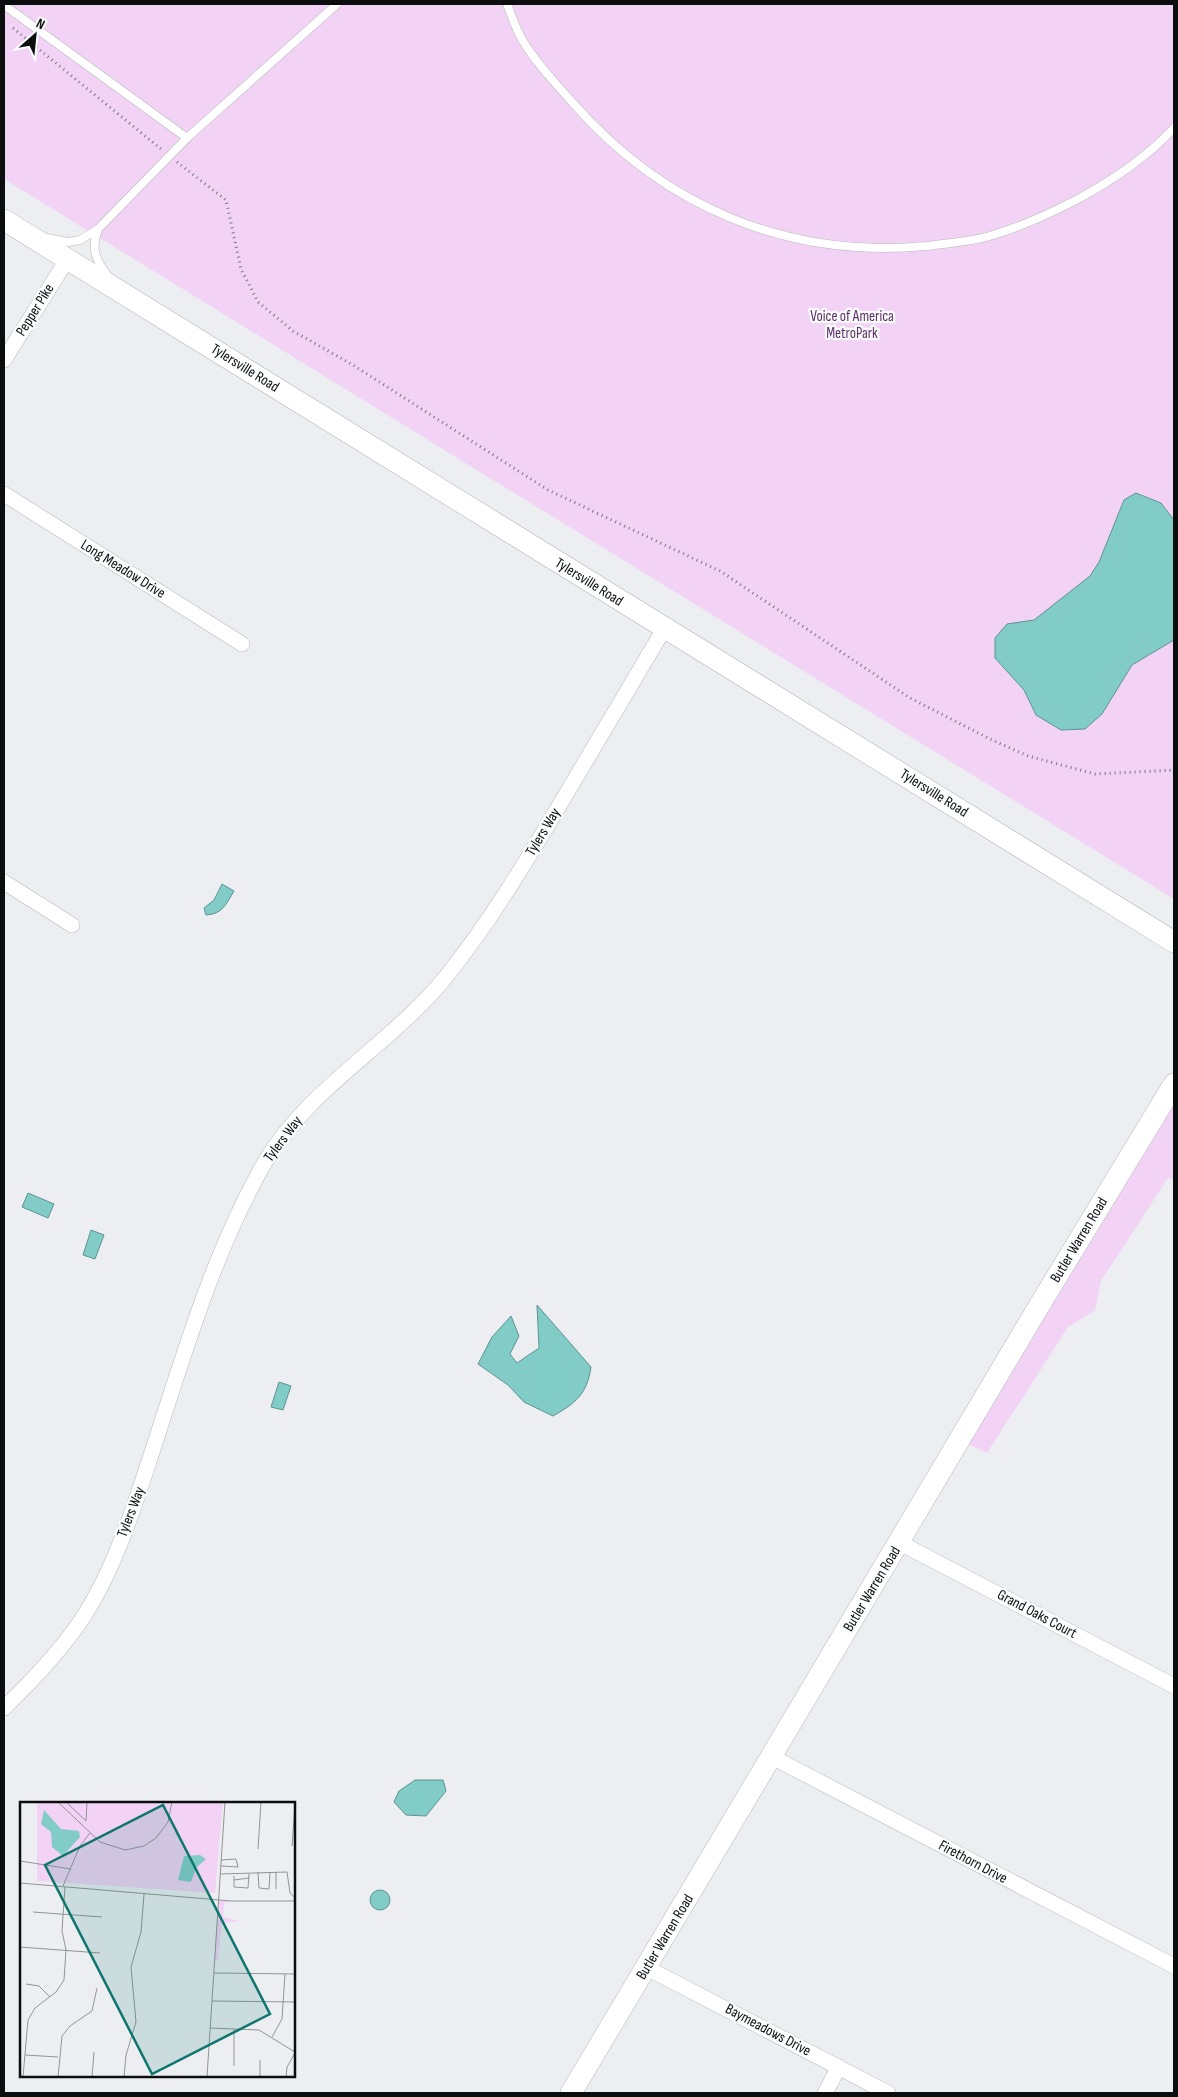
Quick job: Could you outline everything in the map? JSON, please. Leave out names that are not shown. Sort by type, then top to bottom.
[{"type":"main road","name":"Tylersville Road","points":[[9,224],[664,629],[799,709],[1174,942]]},
{"type":"main road","name":"Butler Warren Road","points":[[571,2093],[900,1543],[1039,1306],[1174,1084]]},
{"type":"street","name":"Pepper Pike","points":[[4,360],[67,260]]},
{"type":"street","name":"Long Meadow Drive","points":[[4,494],[242,644]]},
{"type":"street","name":"Tylers Way","points":[[4,1708],[58,1652],[84,1617],[99,1590],[138,1494],[218,1258],[244,1201],[267,1158],[299,1117],[406,1018],[443,980],[476,936],[532,851],[664,629]]},
{"type":"street","points":[[4,882],[72,925]]},
{"type":"street","name":"Grand Oaks Court","points":[[900,1543],[1174,1686]]},
{"type":"street","name":"Firethorn Drive","points":[[772,1757],[1174,1966]]},
{"type":"street","name":"Baymeadows Drive","points":[[647,1968],[888,2093]]},
{"type":"street","points":[[825,2093],[839,2067]]},
{"type":"lane","points":[[9,224],[68,242],[80,240],[98,229],[187,138],[337,4]]},
{"type":"lane","points":[[507,4],[522,40],[543,67],[590,123],[629,158],[669,188],[733,220],[809,240],[888,249],[992,236],[1044,216],[1101,186],[1146,154],[1174,128]]},
{"type":"lane","points":[[4,5],[187,138]]},
{"type":"lane","points":[[98,229],[93,241],[94,252],[107,276],[124,295]]},
{"type":"path","points":[[11,27],[226,200],[241,268],[258,302],[293,331],[353,365],[548,490],[720,571],[910,698],[990,739],[1028,756],[1095,774],[1174,771]]},
{"type":"green space","name":"Voice of America MetroPark","points":[[4,4],[1174,4],[1174,899],[4,179]]},
{"type":"green space","points":[[1174,1084],[1174,1181],[1168,1178],[1101,1281],[1095,1310],[1068,1327],[987,1453],[960,1440]]},
{"type":"water","points":[[1136,493],[1161,503],[1174,520],[1174,640],[1132,665],[1102,714],[1085,729],[1061,730],[1036,715],[1024,690],[995,658],[995,638],[1007,624],[1034,620],[1090,576],[1099,562],[1124,500]]},
{"type":"water","points":[[222,884],[234,891],[220,910],[206,915],[204,908],[214,900]]},
{"type":"water","points":[[28,1193],[54,1204],[48,1218],[22,1207]]},
{"type":"water","points":[[91,1230],[104,1235],[95,1259],[83,1255]]},
{"type":"water","points":[[537,1305],[591,1367],[587,1384],[579,1397],[568,1407],[553,1416],[524,1402],[508,1385],[478,1364],[492,1337],[511,1316],[519,1336],[510,1354],[517,1363],[539,1348]]},
{"type":"water","points":[[279,1382],[291,1386],[283,1410],[271,1407]]},
{"type":"water","points":[[415,1780],[443,1780],[446,1791],[426,1816],[406,1815],[394,1802],[399,1791]]},
{"type":"water","points":[[376,1890],[384,1890],[390,1896],[390,1904],[384,1910],[376,1910],[370,1904],[370,1896]]}]
